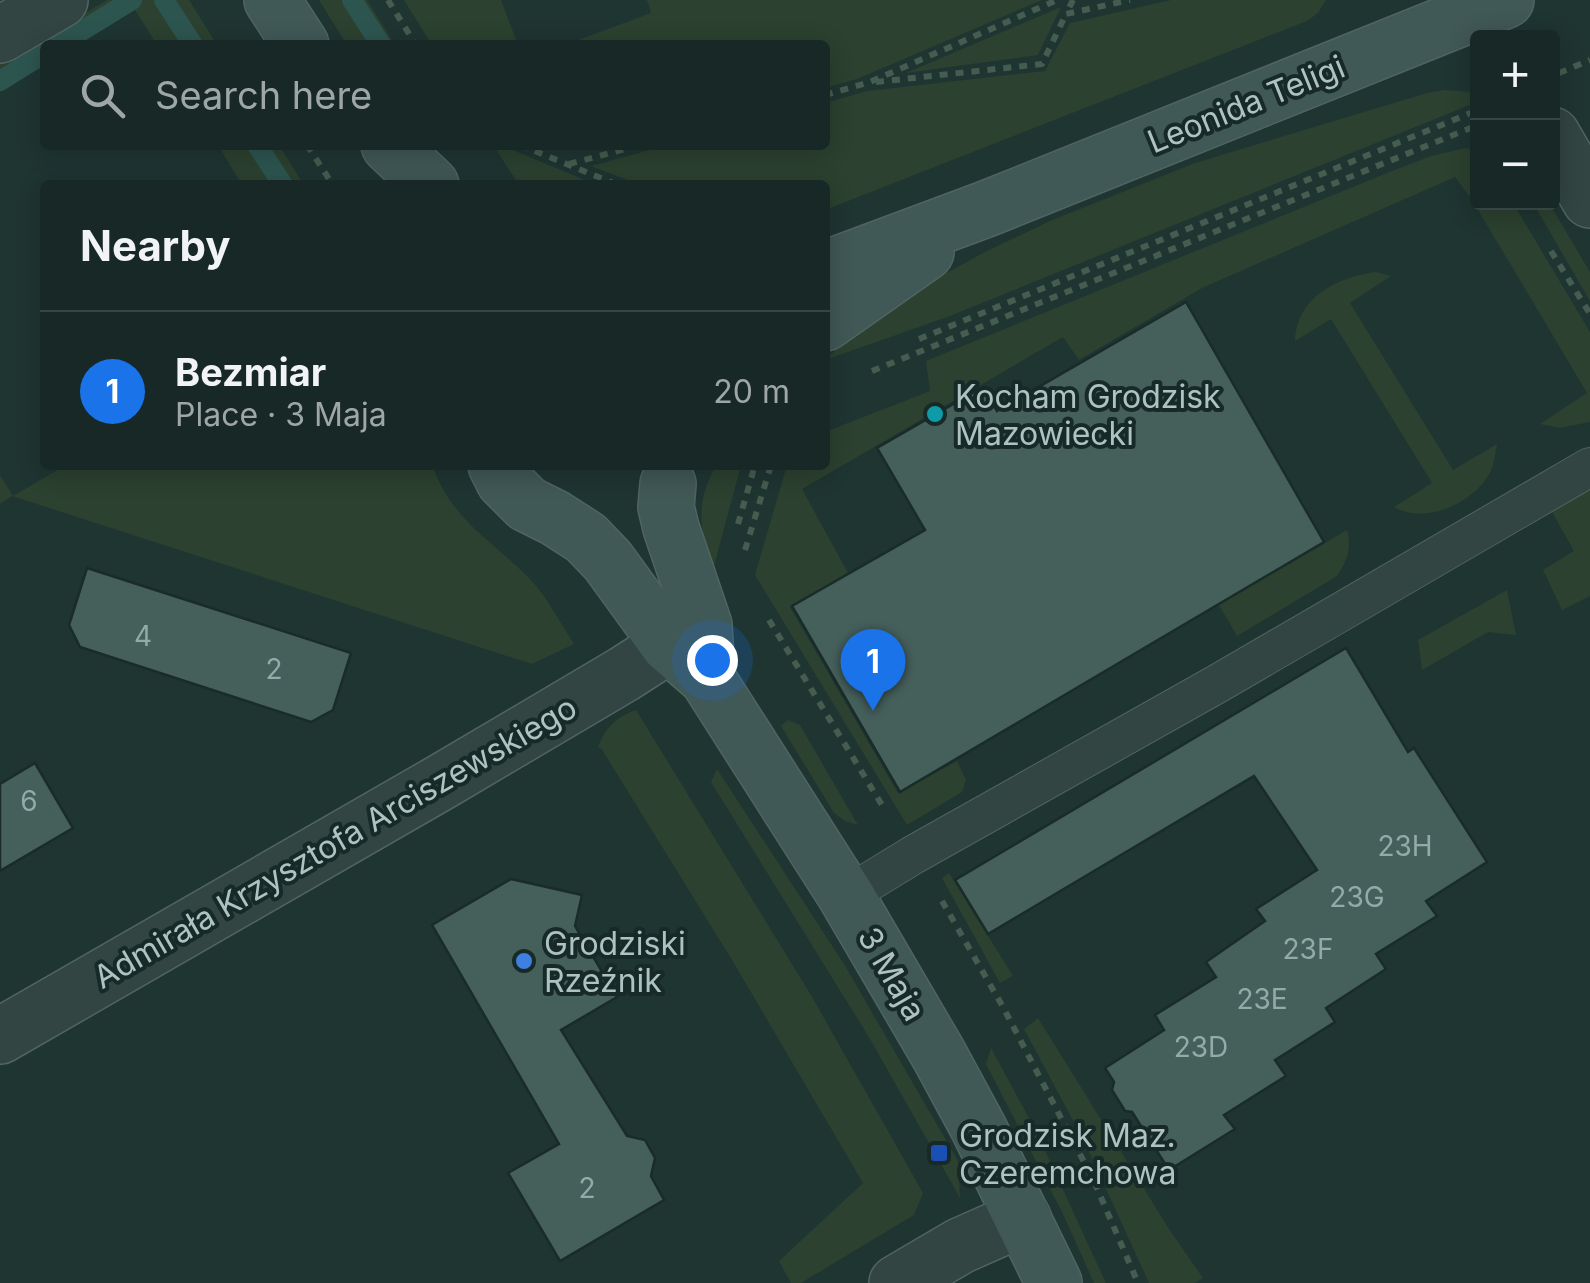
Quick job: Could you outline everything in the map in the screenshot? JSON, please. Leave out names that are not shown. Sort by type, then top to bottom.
[{"type":"street","points":[[0,36],[60,0]]},
{"type":"street","points":[[272,0],[298,40]]},
{"type":"street","name":"Leonida Teligi","points":[[830,267],[1476,14]]},
{"type":"street","points":[[1560,149],[1590,200]]},
{"type":"street","points":[[364,150],[381,180]]},
{"type":"street","points":[[394,150],[426,180]]},
{"type":"street","name":"Leonida Teligi","points":[[830,319],[986,209]]},
{"type":"street","name":"3 Maja","points":[[498,470],[526,504],[586,538],[688,662],[846,896],[939,1055],[1054,1283]]},
{"type":"street","name":"3 Maja","points":[[555,518],[586,523],[617,519],[645,505],[673,474]]},
{"type":"street","name":"3 Maja","points":[[673,474],[666,507],[704,625],[688,662]]},
{"type":"street","name":"Admirała Krzysztofa Arciszewskiego","points":[[0,1036],[624,674],[688,662]]},
{"type":"street","points":[[896,1283],[960,1246],[1023,1218]]},
{"type":"lane","points":[[846,896],[1590,467]]},
{"type":"path","points":[[388,0],[413,40]]},
{"type":"path","points":[[830,93],[870,82],[1058,0]]},
{"type":"path","points":[[870,82],[1042,64],[1073,0]]},
{"type":"path","points":[[1066,14],[1130,0]]},
{"type":"path","points":[[1560,73],[1590,60]]},
{"type":"path","points":[[917,339],[1470,113]]},
{"type":"path","points":[[861,376],[1470,130]]},
{"type":"path","points":[[311,150],[330,180]]},
{"type":"path","points":[[533,150],[606,180]]},
{"type":"path","points":[[568,164],[621,150]]},
{"type":"path","points":[[1551,250],[1590,314]]},
{"type":"path","points":[[734,538],[753,470]]},
{"type":"path","points":[[742,557],[769,470]]},
{"type":"path","points":[[761,606],[887,812]]},
{"type":"path","points":[[937,894],[1003,1006],[1094,1179],[1138,1283]]},
{"type":"green space","points":[[107,0],[189,0],[214,40],[154,40],[135,10],[85,40],[40,40]]},
{"type":"green space","points":[[319,0],[367,0],[392,40],[344,40]]},
{"type":"green space","points":[[404,0],[501,0],[516,40],[429,40]]},
{"type":"green space","points":[[647,0],[1042,0],[857,79],[830,87],[830,40],[578,40],[651,13]]},
{"type":"green space","points":[[1171,0],[1326,0],[1307,21],[830,208],[830,180],[628,180],[591,166],[650,150],[830,150],[830,102],[867,91],[1045,71],[1070,23]]},
{"type":"green space","points":[[1061,7],[1038,55],[906,73]]},
{"type":"green space","points":[[40,40],[40,67],[0,92],[0,64]]},
{"type":"green space","points":[[1470,92],[1470,105],[950,316],[830,358],[841,345],[910,293],[985,252],[1050,221],[1195,163],[1427,93]]},
{"type":"green space","points":[[1470,149],[1470,198],[1455,177],[1202,288],[1079,360],[1063,337],[802,489],[848,573],[790,607],[898,793],[957,761],[966,780],[962,792],[907,825],[755,575],[786,470],[830,470],[830,430],[930,391],[926,361],[1431,156]]},
{"type":"green space","points":[[221,150],[282,150],[301,180],[239,180]]},
{"type":"green space","points":[[496,150],[513,150],[585,180],[516,180]]},
{"type":"green space","points":[[1478,210],[1517,210],[1590,332],[1590,422],[1560,428],[1540,424],[1587,393]]},
{"type":"green space","points":[[1537,210],[1553,210],[1590,272],[1590,301]]},
{"type":"green space","points":[[1376,272],[1391,276],[1350,303],[1453,470],[1497,444],[1488,476],[1470,495],[1446,509],[1419,514],[1394,507],[1432,483],[1331,319],[1295,341],[1297,326],[1311,301],[1334,284]]},
{"type":"green space","points":[[57,470],[434,470],[462,516],[536,585],[574,644],[532,664],[12,496],[0,504],[0,475],[13,496]]},
{"type":"green space","points":[[714,470],[740,470],[713,570],[701,517]]},
{"type":"green space","points":[[1590,478],[1590,596],[1562,610],[1543,570],[1574,551],[1547,503]]},
{"type":"green space","points":[[1347,530],[1348,554],[1337,576],[1237,636],[1219,605]]},
{"type":"green space","points":[[1507,590],[1516,635],[1488,632],[1422,670],[1418,640]]},
{"type":"green space","points":[[636,710],[811,995],[923,1193],[914,1215],[801,1283],[791,1283],[779,1261],[863,1183],[732,960],[598,747],[612,724]]},
{"type":"green space","points":[[788,720],[800,725],[858,825],[834,813],[781,726]]},
{"type":"green space","points":[[717,769],[844,964],[958,1161],[960,1198],[870,1039],[711,782]]},
{"type":"green space","points":[[949,873],[1013,976],[1000,983],[942,878]]},
{"type":"green space","points":[[1038,1018],[1203,1278],[1195,1283],[1149,1283],[1084,1141],[1024,1029]]},
{"type":"green space","points":[[991,1048],[1036,1131],[1106,1283],[1094,1283],[986,1064]]},
{"type":"building","points":[[1186,302],[1324,542],[900,792],[792,606],[925,530],[877,448],[983,387],[997,411]]},
{"type":"building","points":[[87,568],[351,653],[333,710],[311,722],[80,647],[69,625]]},
{"type":"building","points":[[1346,648],[1408,752],[1414,748],[1487,862],[1426,901],[1437,916],[1376,954],[1386,969],[1326,1008],[1335,1022],[1275,1060],[1286,1076],[1224,1115],[1235,1129],[1169,1170],[1132,1112],[1125,1111],[1105,1068],[1164,1030],[1155,1015],[1216,977],[1206,962],[1265,921],[1256,909],[1317,870],[1254,776],[988,934],[955,880]]},
{"type":"building","points":[[35,763],[73,828],[0,871],[0,784]]},
{"type":"building","points":[[511,879],[582,895],[575,926],[617,997],[561,1030],[627,1136],[645,1140],[655,1158],[651,1176],[664,1200],[560,1261],[508,1173],[559,1144],[432,925]]},
{"type":"waterway","points":[[67,40],[132,0]]},
{"type":"waterway","points":[[164,0],[190,40]]},
{"type":"waterway","points":[[352,0],[378,40]]},
{"type":"waterway","points":[[0,81],[40,56]]},
{"type":"waterway","points":[[260,150],[280,180]]},
{"type":"place","name":"Kocham Grodzisk Mazowiecki","points":[[935,414]]},
{"type":"place","name":"Bezmiar","points":[[873,711]]},
{"type":"place","name":"Grodziski Rzeźnik","points":[[524,961]]},
{"type":"place","name":"Grodzisk Maz. Czeremchowa","points":[[939,1153]]}]
